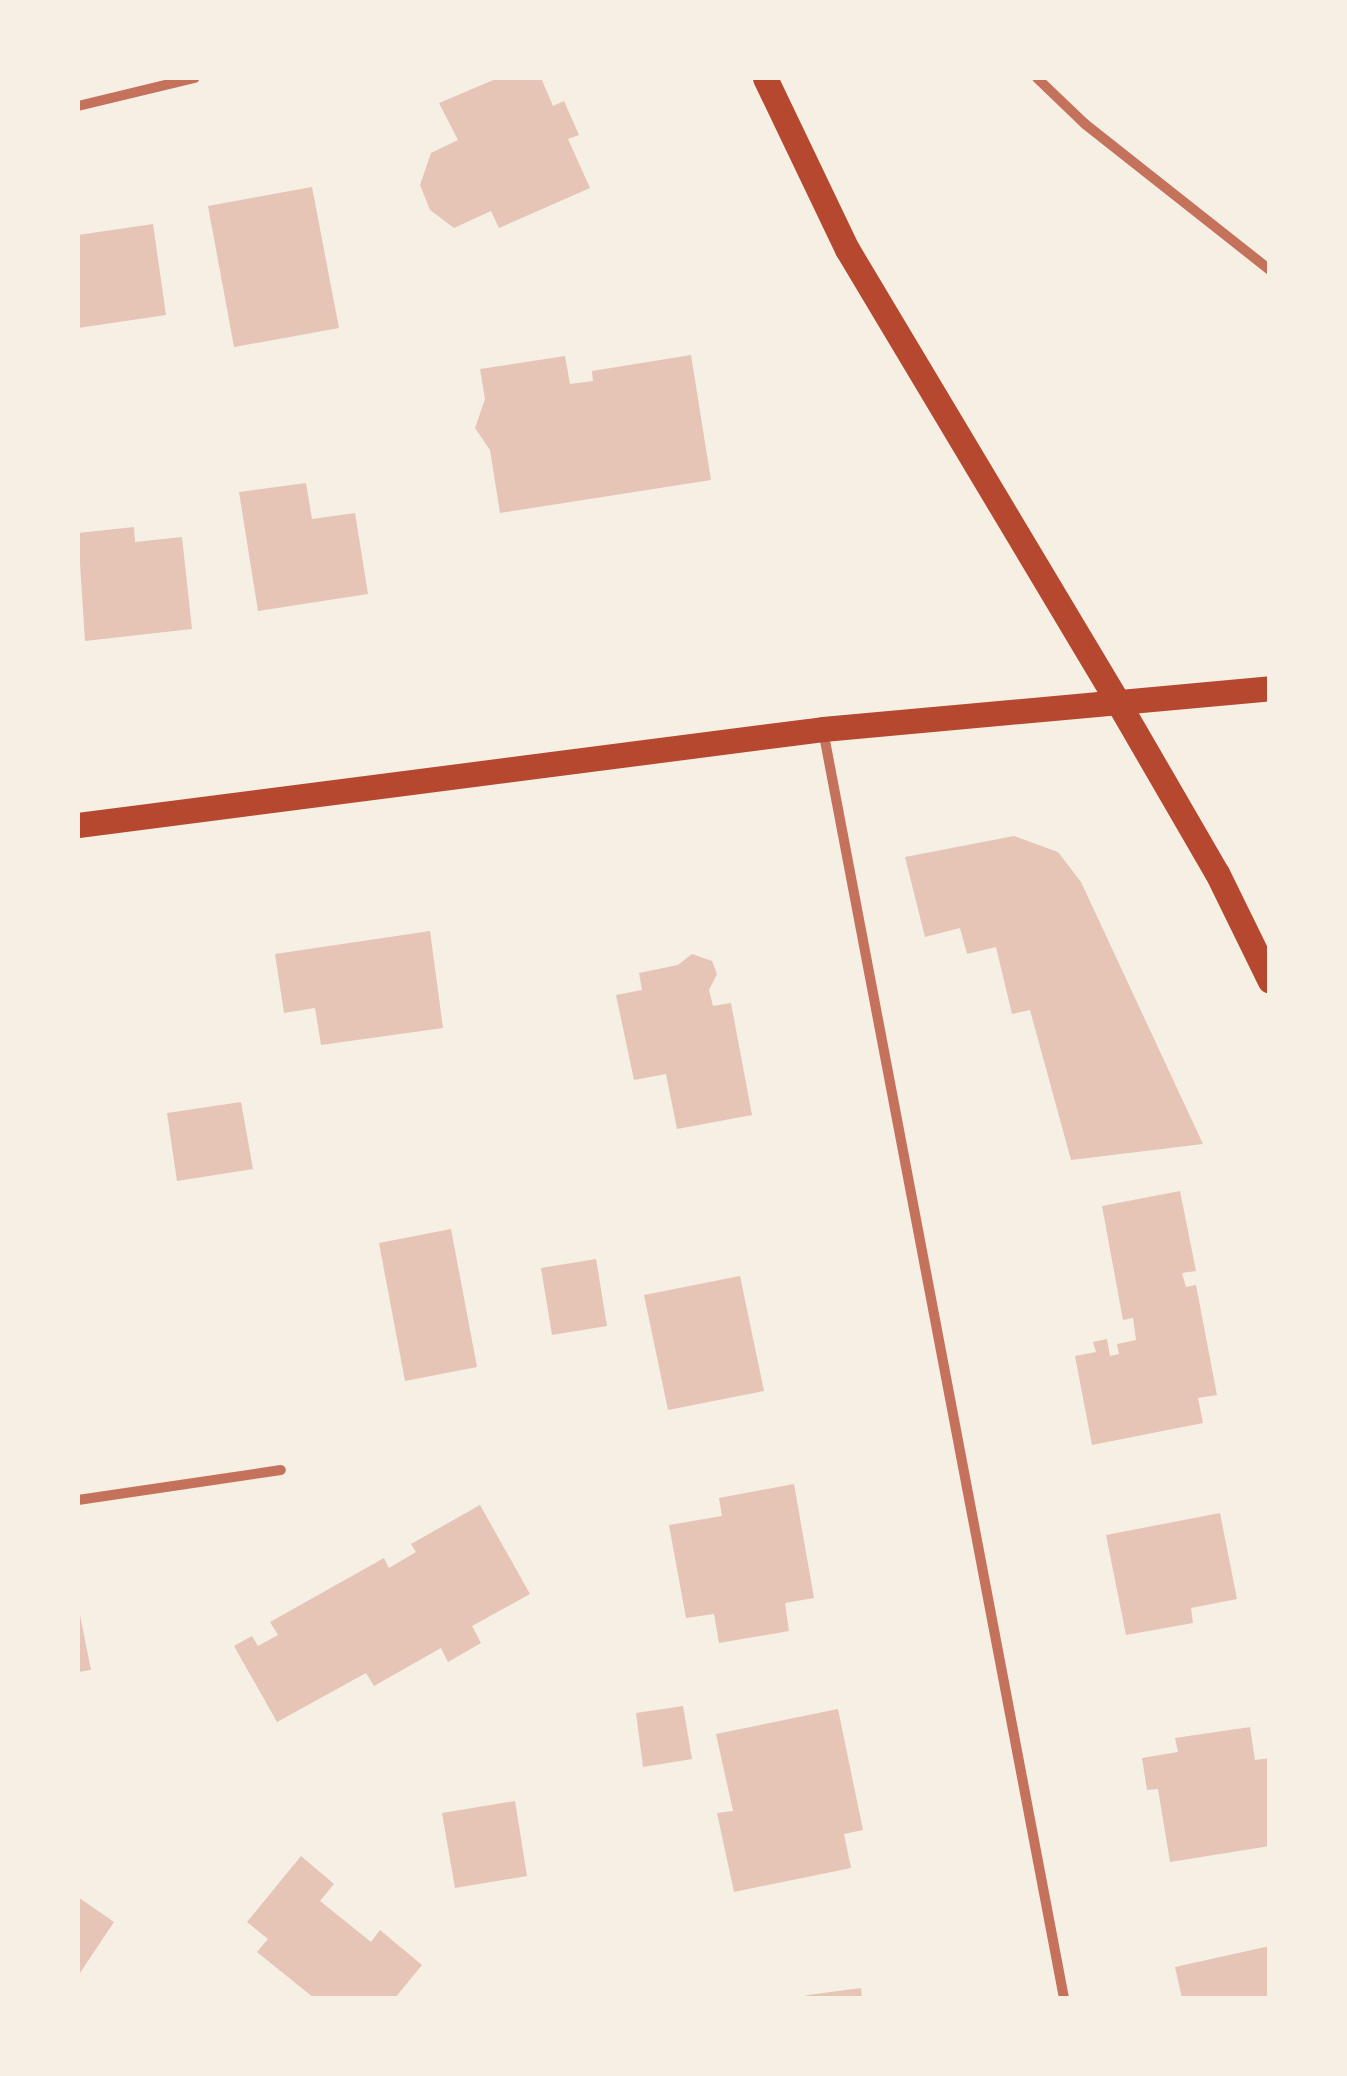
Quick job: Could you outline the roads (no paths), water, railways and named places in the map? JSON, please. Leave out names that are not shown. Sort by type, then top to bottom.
[{"type":"main road","points":[[765,78],[847,249],[1116,698],[1270,981]]},
{"type":"main road","points":[[78,825],[823,729],[1116,698],[1270,688]]},
{"type":"street","points":[[78,106],[195,78]]},
{"type":"street","points":[[1037,78],[1085,124],[1270,270]]},
{"type":"street","points":[[823,729],[1064,1998]]},
{"type":"street","points":[[78,1500],[281,1470]]}]
